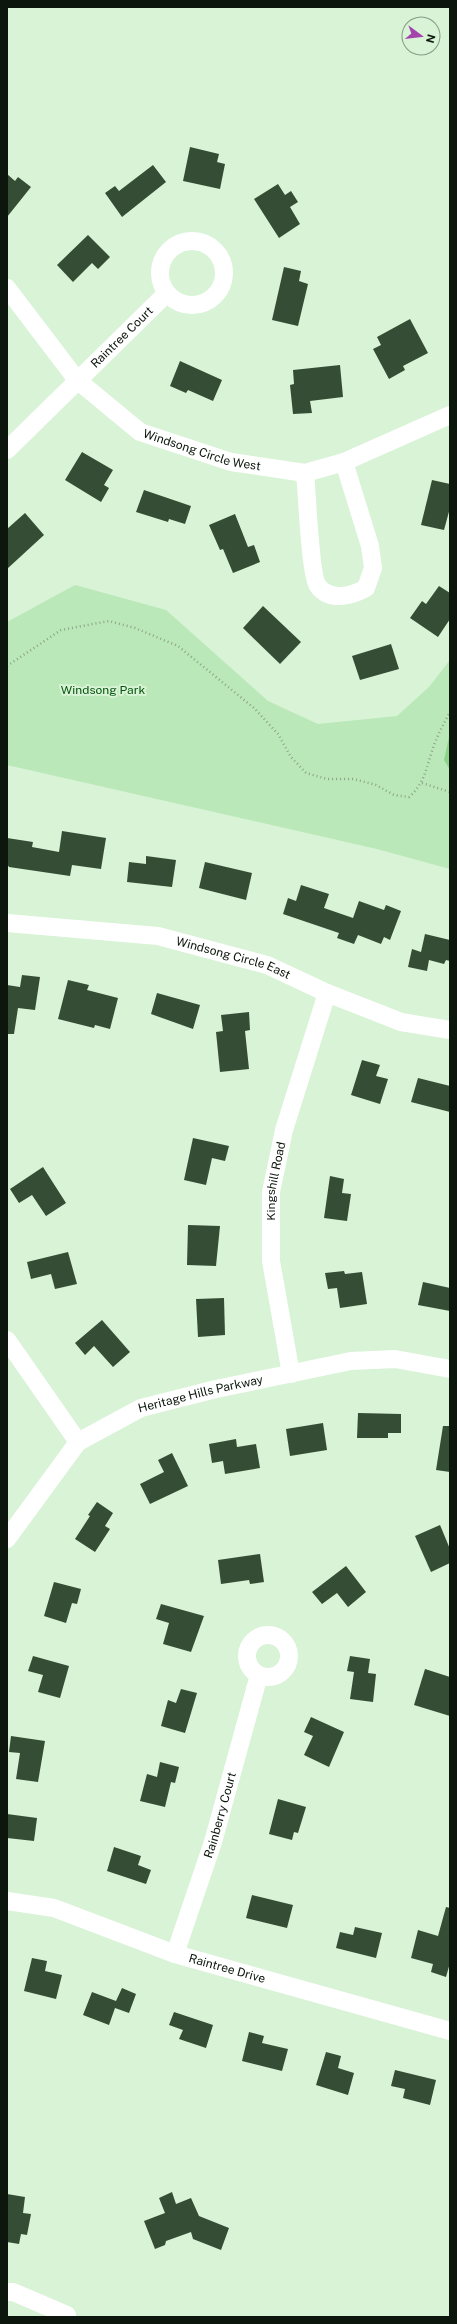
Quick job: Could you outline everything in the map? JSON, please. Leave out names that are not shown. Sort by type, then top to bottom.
[{"type":"street","name":"Windsong Circle West","points":[[7,288],[78,380],[140,432],[231,462],[305,473],[344,462],[450,415]]},
{"type":"street","name":"Raintree Court","points":[[78,380],[167,293]]},
{"type":"street","points":[[7,450],[78,380]]},
{"type":"street","points":[[305,473],[312,569],[318,586],[331,595],[350,596],[366,588],[373,568],[370,546],[344,462]]},
{"type":"street","name":"Windsong Circle East","points":[[7,923],[158,936],[267,965],[327,993],[401,1022],[450,1030]]},
{"type":"street","name":"Kingshill Road","points":[[291,1374],[271,1261],[271,1192],[284,1130],[327,993]]},
{"type":"street","points":[[7,1340],[78,1442]]},
{"type":"street","name":"Heritage Hills Parkway","points":[[7,1539],[78,1442],[141,1408],[351,1361],[395,1359],[450,1369]]},
{"type":"street","name":"Rainberry Court","points":[[175,1954],[212,1842],[259,1675]]},
{"type":"street","name":"Raintree Drive","points":[[7,1901],[54,1908],[175,1954],[450,2031]]},
{"type":"street","points":[[7,2292],[13,2292],[67,2315]]},
{"type":"path","points":[[7,666],[61,630],[109,621],[135,628],[178,646],[254,708],[278,734],[291,757],[306,773],[327,779],[353,779],[376,785],[394,795],[409,797],[422,783],[432,751],[450,712]]},
{"type":"path","points":[[422,783],[450,792]]},
{"type":"green space","name":"Windsong Park","points":[[75,585],[166,610],[268,701],[318,724],[397,716],[429,687],[450,660],[450,869],[377,849],[7,765],[7,622]]},
{"type":"shaded area","points":[[450,733],[450,770],[444,760]]},
{"type":"building","points":[[190,147],[219,154],[217,162],[225,164],[220,189],[183,181]]},
{"type":"building","points":[[153,165],[166,182],[122,217],[105,193],[115,186],[119,191]]},
{"type":"building","points":[[7,174],[15,181],[18,177],[31,187],[7,217]]},
{"type":"building","points":[[278,184],[285,195],[291,191],[298,202],[290,207],[300,224],[279,238],[254,199]]},
{"type":"building","points":[[88,235],[110,257],[98,269],[92,263],[73,282],[57,265]]},
{"type":"building","points":[[284,267],[301,271],[299,281],[308,284],[298,326],[272,320]]},
{"type":"building","points":[[410,319],[428,353],[403,366],[405,370],[389,379],[373,349],[381,345],[377,337]]},
{"type":"building","points":[[180,361],[222,380],[213,401],[188,390],[186,393],[170,386]]},
{"type":"building","points":[[340,365],[343,397],[310,401],[312,413],[293,414],[290,385],[294,384],[293,370]]},
{"type":"building","points":[[82,452],[113,470],[104,485],[109,488],[101,502],[65,480]]},
{"type":"building","points":[[432,480],[450,484],[450,508],[444,530],[421,525]]},
{"type":"building","points":[[144,490],[191,506],[185,524],[169,519],[168,522],[136,512]]},
{"type":"building","points":[[25,513],[44,535],[7,569],[7,529]]},
{"type":"building","points":[[235,514],[248,547],[254,545],[260,562],[233,573],[223,549],[220,550],[209,525]]},
{"type":"building","points":[[439,586],[450,593],[450,619],[438,637],[410,618],[422,601],[426,604]]},
{"type":"building","points":[[263,606],[301,642],[280,664],[243,628]]},
{"type":"building","points":[[391,644],[399,669],[360,680],[352,656]]},
{"type":"building","points":[[62,831],[106,838],[101,869],[72,865],[70,876],[9,867],[7,864],[7,838],[33,842],[32,847],[59,852]]},
{"type":"building","points":[[146,856],[176,860],[172,887],[127,882],[129,862],[146,864]]},
{"type":"building","points":[[205,862],[252,873],[246,900],[199,888]]},
{"type":"building","points":[[301,885],[329,894],[324,908],[353,918],[359,901],[384,910],[386,905],[401,911],[390,940],[384,937],[381,944],[358,935],[354,944],[337,938],[339,933],[283,914],[288,898],[296,901]]},
{"type":"building","points":[[425,934],[450,940],[450,961],[446,960],[444,964],[429,960],[427,971],[408,967],[412,949],[421,952]]},
{"type":"building","points":[[22,975],[40,977],[35,1010],[18,1008],[14,1034],[7,1034],[7,985],[20,987]]},
{"type":"building","points":[[68,980],[89,985],[87,990],[118,998],[110,1029],[95,1025],[94,1028],[58,1019]]},
{"type":"building","points":[[157,993],[200,1005],[193,1029],[151,1014]]},
{"type":"building","points":[[249,1012],[250,1030],[245,1031],[249,1069],[220,1072],[216,1032],[223,1031],[221,1015]]},
{"type":"building","points":[[362,1060],[380,1065],[376,1076],[388,1079],[380,1104],[351,1095]]},
{"type":"building","points":[[418,1078],[450,1086],[450,1112],[411,1102]]},
{"type":"building","points":[[193,1138],[229,1146],[225,1161],[212,1158],[206,1185],[184,1180]]},
{"type":"building","points":[[43,1167],[66,1203],[46,1216],[32,1195],[19,1203],[10,1189]]},
{"type":"building","points":[[330,1176],[344,1179],[342,1193],[351,1194],[347,1221],[324,1218]]},
{"type":"building","points":[[188,1225],[220,1226],[216,1266],[187,1265]]},
{"type":"building","points":[[68,1252],[77,1284],[55,1289],[51,1274],[31,1279],[27,1262]]},
{"type":"building","points":[[344,1271],[345,1274],[362,1272],[367,1304],[340,1308],[337,1288],[328,1289],[325,1273]]},
{"type":"building","points":[[423,1282],[450,1288],[450,1311],[418,1305]]},
{"type":"building","points":[[224,1298],[225,1335],[198,1337],[196,1299]]},
{"type":"building","points":[[102,1320],[130,1352],[113,1367],[94,1346],[85,1355],[75,1343]]},
{"type":"building","points":[[358,1413],[401,1414],[401,1433],[388,1433],[388,1438],[357,1438]]},
{"type":"building","points":[[323,1423],[327,1450],[290,1456],[286,1429]]},
{"type":"building","points":[[443,1426],[450,1426],[450,1472],[436,1470]]},
{"type":"building","points":[[236,1439],[237,1447],[256,1444],[260,1468],[225,1474],[223,1461],[212,1463],[209,1444]]},
{"type":"building","points":[[172,1453],[188,1486],[150,1504],[140,1484],[164,1472],[158,1460]]},
{"type":"building","points":[[97,1502],[113,1513],[105,1526],[110,1529],[95,1552],[75,1539]]},
{"type":"building","points":[[440,1525],[450,1549],[450,1563],[431,1572],[415,1536]]},
{"type":"building","points":[[260,1554],[264,1582],[250,1584],[249,1580],[221,1584],[218,1560]]},
{"type":"building","points":[[346,1566],[366,1592],[348,1607],[337,1593],[322,1604],[312,1592]]},
{"type":"building","points":[[54,1582],[81,1589],[77,1604],[72,1603],[66,1623],[44,1616]]},
{"type":"building","points":[[161,1604],[204,1616],[191,1652],[163,1644],[169,1623],[156,1619]]},
{"type":"building","points":[[33,1656],[69,1666],[60,1698],[38,1692],[43,1675],[28,1671]]},
{"type":"building","points":[[350,1656],[370,1659],[368,1673],[376,1674],[373,1702],[350,1699],[354,1672],[347,1671]]},
{"type":"building","points":[[425,1669],[450,1677],[450,1716],[414,1705]]},
{"type":"building","points":[[181,1689],[197,1693],[185,1733],[161,1726],[168,1700],[176,1703]]},
{"type":"building","points":[[311,1717],[344,1732],[329,1767],[304,1755],[313,1736],[304,1732]]},
{"type":"building","points":[[11,1736],[45,1741],[38,1782],[16,1779],[20,1753],[9,1752]]},
{"type":"building","points":[[160,1762],[179,1767],[175,1783],[171,1782],[165,1807],[140,1801],[147,1774],[157,1777]]},
{"type":"building","points":[[278,1799],[306,1807],[298,1833],[294,1832],[292,1840],[269,1834]]},
{"type":"building","points":[[7,1814],[37,1818],[34,1841],[7,1838]]},
{"type":"building","points":[[114,1847],[141,1856],[138,1865],[151,1870],[146,1884],[107,1871]]},
{"type":"building","points":[[252,1895],[293,1905],[287,1928],[246,1918]]},
{"type":"building","points":[[446,1907],[450,1908],[450,1963],[446,1977],[431,1972],[433,1964],[411,1958],[418,1930],[438,1936]]},
{"type":"building","points":[[355,1927],[382,1933],[376,1958],[336,1948],[340,1932],[353,1935]]},
{"type":"building","points":[[32,1958],[47,1961],[45,1971],[62,1975],[56,1999],[24,1991]]},
{"type":"building","points":[[122,1988],[136,1994],[129,2013],[115,2008],[109,2025],[83,2015],[92,1992],[116,2001]]},
{"type":"building","points":[[174,2012],[213,2025],[206,2048],[179,2039],[183,2030],[169,2025]]},
{"type":"building","points":[[249,2032],[264,2036],[262,2043],[288,2049],[282,2071],[242,2061]]},
{"type":"building","points":[[326,2052],[341,2056],[338,2068],[354,2073],[348,2095],[316,2085]]},
{"type":"building","points":[[395,2070],[436,2080],[430,2105],[403,2098],[405,2089],[391,2086]]},
{"type":"building","points":[[172,2192],[176,2204],[191,2198],[199,2216],[229,2228],[221,2250],[193,2239],[191,2232],[166,2241],[165,2245],[155,2249],[144,2221],[165,2213],[159,2198]]},
{"type":"building","points":[[7,2194],[25,2197],[23,2213],[31,2214],[27,2235],[21,2234],[19,2244],[7,2242]]}]
